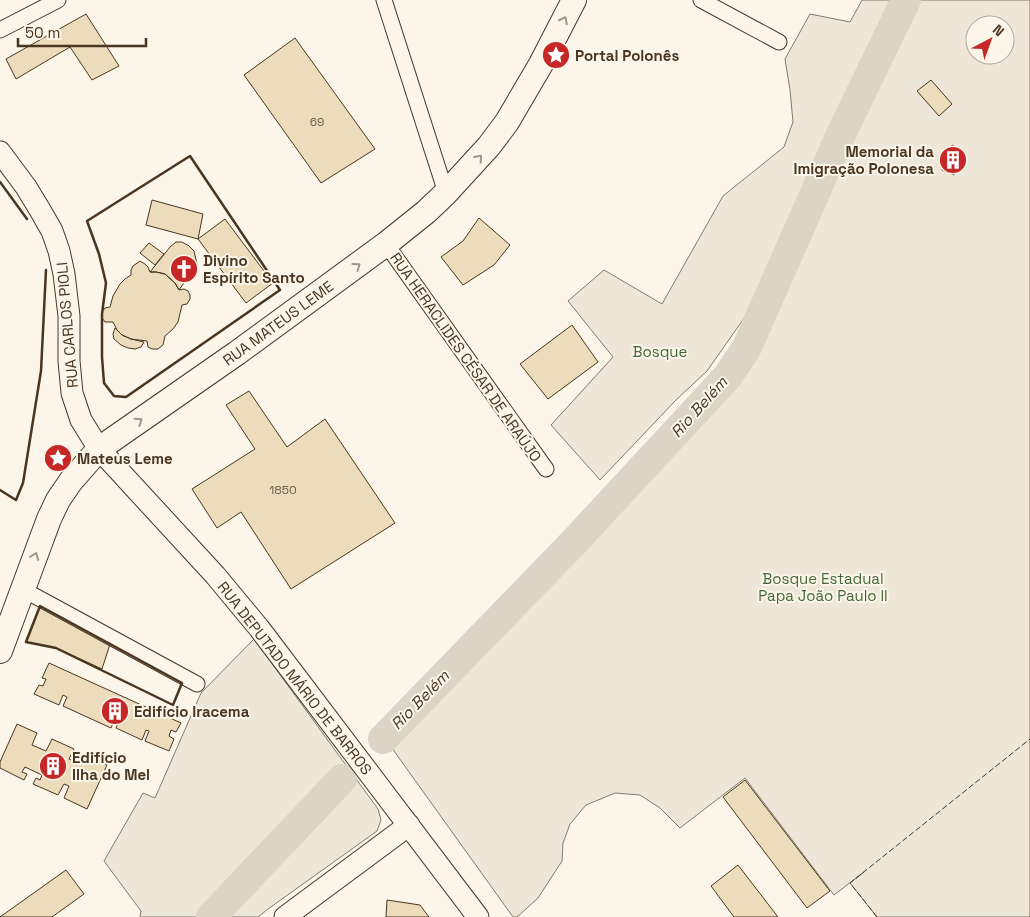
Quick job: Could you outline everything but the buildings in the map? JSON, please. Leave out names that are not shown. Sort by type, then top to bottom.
[{"type":"main road","name":"RUA MATEUS LEME","points":[[0,651],[22,589],[58,500],[99,449],[237,353],[386,244],[446,194],[489,146],[507,122],[542,64],[574,0]]},
{"type":"main road","name":"RUA CARLOS PIOLI","points":[[0,152],[26,187],[40,210],[52,231],[59,251],[69,316],[69,361],[72,393],[81,420],[99,449]]},
{"type":"main road","name":"RUA DEPUTADO MÁRIO DE BARROS","points":[[99,449],[240,604],[478,917]]},
{"type":"main road","points":[[285,917],[409,825]]},
{"type":"street","points":[[0,30],[58,0]]},
{"type":"street","points":[[384,0],[446,194]]},
{"type":"street","points":[[701,0],[779,42]]},
{"type":"street","name":"RUA HERACLIDES CÉSAR DE ARAÚJO","points":[[386,244],[546,469]]},
{"type":"street","points":[[22,589],[197,684]]},
{"type":"green space","name":"Bosque","points":[[862,0],[899,0],[888,17],[826,143],[754,304],[707,371],[676,400],[600,480],[551,425],[613,357],[568,301],[604,270],[662,304],[723,196],[784,147],[793,122],[785,59],[810,14],[850,22]]},
{"type":"green space","name":"Bosque Estadual Papa João Paulo II","points":[[916,0],[1030,0],[1030,917],[877,917],[850,883],[864,872],[834,895],[745,778],[680,828],[660,808],[640,795],[615,793],[586,805],[570,824],[563,843],[562,861],[538,898],[517,917],[513,917],[389,744],[728,389],[752,352],[822,194]]},
{"type":"green space","points":[[254,639],[378,809],[381,820],[377,831],[258,917],[140,917],[141,911],[104,861],[143,793],[155,798],[201,693]]},
{"type":"waterway","name":"Rio Belém","points":[[383,739],[574,542],[727,377],[746,349],[842,132],[906,0]]},
{"type":"waterway","name":"Rio Belém","points":[[211,917],[342,779]]},
{"type":"fence","points":[[877,917],[850,883],[1030,739]]},
{"type":"wall","points":[[190,156],[280,290],[126,397],[114,396],[104,383],[102,357],[102,314],[106,283],[99,254],[87,221],[190,156]]},
{"type":"wall","points":[[0,182],[27,219]]},
{"type":"wall","points":[[0,490],[16,500],[23,483],[41,371],[46,270]]},
{"type":"wall","points":[[40,606],[182,683],[173,705],[56,648],[26,642],[40,606]]},
{"type":"place","name":"Portal Polonês","points":[[556,55]]},
{"type":"place","name":"Memorial da Imigração Polonesa","points":[[953,160]]},
{"type":"place","name":"Divino Espírito Santo","points":[[184,269]]},
{"type":"place","name":"Mateus Leme","points":[[58,458]]},
{"type":"place","name":"Edifício Iracema","points":[[115,711]]},
{"type":"place","name":"Edifício Ilha do Mel","points":[[53,766]]}]
